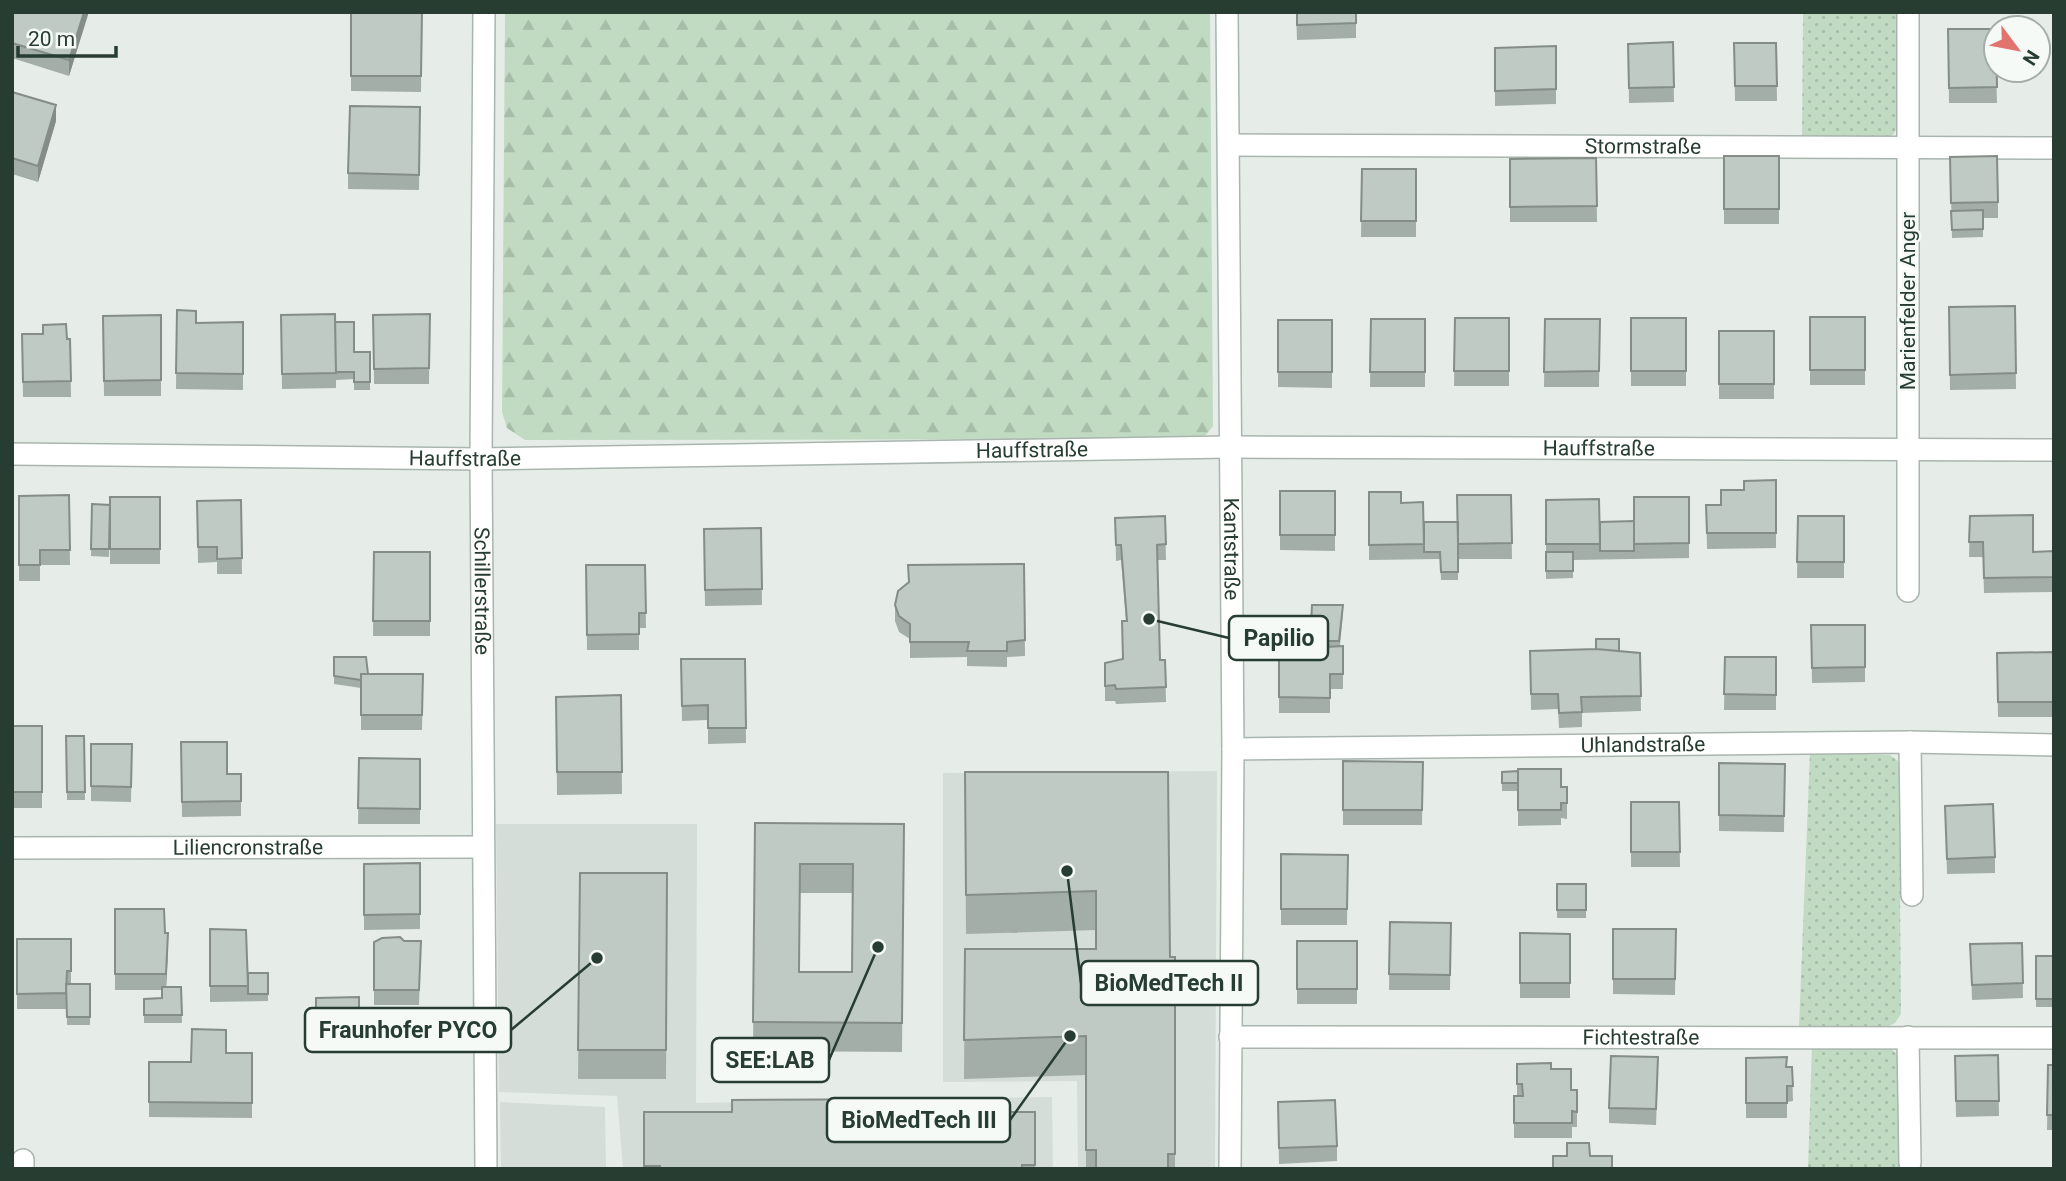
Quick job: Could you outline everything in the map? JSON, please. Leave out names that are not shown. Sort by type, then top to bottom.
[{"type":"street","name":"Schillerstraße","points":[[484,12],[481,459],[486,1169]]},
{"type":"street","name":"Kantstraße","points":[[1227,12],[1230,145],[1228,447],[1233,749],[1230,1169]]},
{"type":"street","name":"Marienfelder Anger","points":[[1908,12],[1908,591]]},
{"type":"street","name":"Stormstraße","points":[[1230,145],[2054,148]]},
{"type":"street","name":"Hauffstraße","points":[[12,454],[481,459],[1228,447],[2054,450]]},
{"type":"street","name":"Uhlandstraße","points":[[1233,749],[1910,742],[2054,745]]},
{"type":"street","points":[[1910,742],[1912,895]]},
{"type":"street","name":"Liliencronstraße","points":[[12,848],[483,847]]},
{"type":"street","name":"Fichtestraße","points":[[1230,1037],[2054,1038]]},
{"type":"street","points":[[1908,1037],[1910,1163]]},
{"type":"shaded area","points":[[1217,771],[1215,1169],[1078,1169],[1077,1081],[943,1082],[943,773]]},
{"type":"shaded area","points":[[496,824],[697,824],[696,1103],[1052,1097],[1053,1169],[623,1169],[617,1096],[499,1092]]},
{"type":"shaded area","points":[[500,1102],[605,1107],[606,1169],[501,1169]]},
{"type":"green space","points":[[505,12],[1210,12],[1213,426],[1206,435],[1195,439],[525,440],[507,428],[502,412]]},
{"type":"green space","points":[[1803,12],[1898,12],[1899,124],[1893,135],[1883,139],[1802,138]]},
{"type":"green space","points":[[1810,752],[1890,755],[1899,762],[1901,1014],[1895,1023],[1885,1028],[1799,1027]]},
{"type":"green space","points":[[1812,1044],[1886,1045],[1900,1056],[1903,1169],[1808,1169]]},
{"type":"building","points":[[12,12],[84,12],[69,60],[12,43]]},
{"type":"building","points":[[351,12],[422,12],[421,76],[351,76]]},
{"type":"building","points":[[1297,12],[1356,12],[1356,23],[1297,25]]},
{"type":"building","points":[[1948,29],[1982,29],[1982,84],[1997,84],[1997,87],[1949,88]]},
{"type":"building","points":[[1673,42],[1674,87],[1629,88],[1628,44]]},
{"type":"building","points":[[1734,43],[1776,43],[1777,86],[1735,86]]},
{"type":"building","points":[[1556,46],[1556,89],[1495,91],[1495,48]]},
{"type":"building","points":[[12,92],[56,105],[38,166],[12,158]]},
{"type":"building","points":[[350,106],[420,107],[419,175],[348,173]]},
{"type":"building","points":[[1724,156],[1779,156],[1779,209],[1724,209]]},
{"type":"building","points":[[1997,156],[1998,202],[1951,203],[1950,157]]},
{"type":"building","points":[[1596,158],[1597,206],[1510,207],[1510,159]]},
{"type":"building","points":[[1362,169],[1416,169],[1416,221],[1361,221]]},
{"type":"building","points":[[1983,210],[1983,229],[1952,230],[1951,211]]},
{"type":"building","points":[[2015,306],[2016,373],[1950,375],[1949,307]]},
{"type":"building","points":[[177,310],[196,311],[196,323],[243,322],[243,374],[176,373]]},
{"type":"building","points":[[335,314],[336,373],[282,374],[281,315]]},
{"type":"building","points":[[430,314],[429,368],[374,369],[373,315]]},
{"type":"building","points":[[161,315],[161,380],[104,381],[103,316]]},
{"type":"building","points":[[1810,317],[1865,317],[1865,370],[1810,370]]},
{"type":"building","points":[[1455,318],[1509,318],[1509,371],[1454,371]]},
{"type":"building","points":[[1631,318],[1686,318],[1686,371],[1631,371]]},
{"type":"building","points":[[1371,319],[1425,319],[1425,372],[1370,372]]},
{"type":"building","points":[[1545,319],[1600,319],[1599,371],[1544,372]]},
{"type":"building","points":[[1278,320],[1332,320],[1332,372],[1278,372]]},
{"type":"building","points":[[335,322],[354,322],[354,352],[370,352],[370,382],[354,382],[354,372],[336,372]]},
{"type":"building","points":[[66,324],[67,339],[70,339],[71,381],[23,382],[22,334],[43,334],[43,325]]},
{"type":"building","points":[[1719,331],[1774,331],[1774,384],[1719,384]]},
{"type":"building","points":[[1776,480],[1776,533],[1707,533],[1706,505],[1721,505],[1721,490],[1744,490],[1744,481]]},
{"type":"building","points":[[1280,491],[1335,491],[1335,535],[1280,535]]},
{"type":"building","points":[[1369,492],[1401,492],[1401,503],[1423,502],[1424,544],[1369,545]]},
{"type":"building","points":[[69,495],[70,550],[40,550],[40,565],[19,565],[19,496]]},
{"type":"building","points":[[1457,495],[1511,495],[1512,543],[1458,544]]},
{"type":"building","points":[[110,497],[160,497],[160,549],[110,549]]},
{"type":"building","points":[[1634,497],[1689,497],[1689,543],[1634,544]]},
{"type":"building","points":[[1599,499],[1600,544],[1546,544],[1546,500]]},
{"type":"building","points":[[241,500],[242,558],[217,559],[217,547],[198,547],[197,501]]},
{"type":"building","points":[[92,504],[110,505],[109,549],[91,549]]},
{"type":"building","points":[[2033,515],[2033,552],[2054,551],[2054,577],[1984,578],[1983,542],[1969,542],[1970,516]]},
{"type":"building","points":[[1165,516],[1166,544],[1157,545],[1160,660],[1165,660],[1166,687],[1116,689],[1115,685],[1105,686],[1105,663],[1123,659],[1122,621],[1127,621],[1121,545],[1116,545],[1115,518]]},
{"type":"building","points":[[1798,516],[1844,516],[1844,562],[1797,562]]},
{"type":"building","points":[[1634,521],[1634,551],[1600,551],[1600,522]]},
{"type":"building","points":[[1424,522],[1458,522],[1458,572],[1441,572],[1440,552],[1424,552]]},
{"type":"building","points":[[761,528],[762,589],[705,590],[704,529]]},
{"type":"building","points":[[374,552],[430,552],[430,621],[373,621]]},
{"type":"building","points":[[1546,552],[1573,552],[1573,571],[1546,571]]},
{"type":"building","points":[[1024,564],[1025,640],[1007,642],[1007,651],[967,651],[969,642],[910,642],[910,624],[899,616],[895,605],[898,591],[909,582],[908,565]]},
{"type":"building","points":[[586,565],[645,565],[646,613],[639,613],[639,634],[587,635]]},
{"type":"building","points":[[1312,605],[1343,605],[1339,641],[1317,641],[1318,624],[1311,624]]},
{"type":"building","points":[[1811,625],[1865,625],[1865,667],[1812,668]]},
{"type":"building","points":[[1596,639],[1619,639],[1619,651],[1596,649]]},
{"type":"building","points":[[1343,646],[1343,674],[1330,674],[1330,698],[1279,697],[1279,654],[1326,654],[1326,647]]},
{"type":"building","points":[[1596,649],[1640,653],[1641,696],[1581,697],[1582,712],[1559,713],[1558,694],[1531,694],[1530,651]]},
{"type":"building","points":[[2054,652],[2054,702],[1998,702],[1997,653]]},
{"type":"building","points":[[334,657],[366,657],[368,674],[361,674],[361,680],[334,676]]},
{"type":"building","points":[[1725,657],[1776,657],[1776,695],[1724,694]]},
{"type":"building","points":[[681,659],[745,659],[746,728],[708,728],[708,705],[682,706]]},
{"type":"building","points":[[361,674],[423,674],[422,715],[361,715]]},
{"type":"building","points":[[621,695],[622,772],[557,772],[556,697]]},
{"type":"building","points":[[12,726],[42,726],[42,792],[12,792]]},
{"type":"building","points":[[66,736],[84,736],[85,792],[67,792]]},
{"type":"building","points":[[181,742],[227,742],[227,774],[241,774],[241,801],[182,802]]},
{"type":"building","points":[[91,744],[132,744],[131,787],[91,786]]},
{"type":"building","points":[[359,758],[420,759],[420,809],[358,808]]},
{"type":"building","points":[[1343,761],[1423,762],[1422,810],[1343,810]]},
{"type":"building","points":[[1719,763],[1785,764],[1784,816],[1719,815]]},
{"type":"building","points":[[1518,769],[1561,769],[1561,787],[1567,787],[1567,803],[1561,803],[1561,810],[1518,810]]},
{"type":"building","points":[[1518,771],[1518,783],[1502,783],[1502,772]]},
{"type":"building","points":[[965,772],[1168,772],[1170,957],[1175,957],[1175,1154],[1168,1154],[1168,1169],[1096,1169],[1096,1150],[1086,1150],[1086,1036],[964,1040],[965,949],[1096,949],[1096,891],[966,895]]},
{"type":"building","points":[[1631,802],[1679,802],[1680,852],[1631,852]]},
{"type":"building","points":[[1993,804],[1995,857],[1947,859],[1945,806]]},
{"type":"building","points":[[755,823],[904,824],[902,1023],[753,1022]],"holes":[[[800,864],[853,864],[852,972],[799,972]]]},
{"type":"building","points":[[1281,854],[1348,855],[1347,909],[1281,909]]},
{"type":"building","points":[[420,863],[420,914],[364,915],[364,864]]},
{"type":"building","points":[[580,873],[667,873],[666,1050],[578,1050]]},
{"type":"building","points":[[1557,884],[1586,884],[1586,910],[1557,910]]},
{"type":"building","points":[[115,909],[164,909],[165,933],[168,933],[166,974],[115,974]]},
{"type":"building","points":[[1390,922],[1451,923],[1450,975],[1389,974]]},
{"type":"building","points":[[210,929],[246,930],[248,986],[210,986]]},
{"type":"building","points":[[1613,929],[1676,929],[1675,979],[1613,979]]},
{"type":"building","points":[[1520,933],[1570,934],[1570,983],[1520,983]]},
{"type":"building","points":[[400,937],[404,941],[421,941],[419,990],[374,990],[374,942],[382,938]]},
{"type":"building","points":[[17,939],[71,939],[71,971],[67,971],[66,993],[17,994]]},
{"type":"building","points":[[1297,941],[1357,941],[1357,989],[1297,989]]},
{"type":"building","points":[[2022,943],[2023,983],[1972,985],[1970,944]]},
{"type":"building","points":[[2036,956],[2053,956],[2054,999],[2036,999]]},
{"type":"building","points":[[248,973],[268,973],[268,994],[248,994]]},
{"type":"building","points":[[66,984],[90,984],[90,1017],[67,1017]]},
{"type":"building","points":[[162,987],[181,987],[182,1015],[144,1015],[144,999],[162,998]]},
{"type":"building","points":[[359,997],[359,1014],[316,1015],[316,998]]},
{"type":"building","points":[[192,1029],[226,1030],[226,1053],[252,1053],[252,1103],[149,1102],[149,1062],[191,1062]]},
{"type":"building","points":[[1998,1055],[1999,1101],[1956,1101],[1955,1056]]},
{"type":"building","points":[[1611,1056],[1658,1057],[1656,1109],[1609,1108]]},
{"type":"building","points":[[1787,1057],[1786,1067],[1792,1067],[1793,1086],[1787,1086],[1787,1103],[1746,1103],[1746,1058]]},
{"type":"building","points":[[1551,1063],[1551,1069],[1571,1069],[1571,1090],[1577,1090],[1577,1112],[1572,1111],[1572,1123],[1514,1123],[1514,1096],[1523,1096],[1522,1084],[1517,1084],[1517,1064]]},
{"type":"building","points":[[2048,1065],[2054,1065],[2054,1115],[2047,1115]]},
{"type":"building","points":[[954,1099],[954,1112],[1035,1112],[1035,1165],[1022,1165],[1022,1169],[660,1169],[660,1166],[644,1166],[644,1112],[732,1112],[732,1100]]},
{"type":"building","points":[[1335,1100],[1337,1146],[1279,1148],[1278,1102]]},
{"type":"building","points":[[1567,1143],[1589,1143],[1590,1156],[1612,1156],[1612,1169],[1553,1169],[1553,1156],[1567,1156]]},
{"type":"place","name":"Papilio","points":[[1149,619]]},
{"type":"place","name":"BioMedTech II","points":[[1067,871]]},
{"type":"place","name":"SEE:LAB","points":[[878,947]]},
{"type":"place","name":"Fraunhofer PYCO","points":[[597,958]]},
{"type":"place","name":"BioMedTech III","points":[[1070,1036]]}]
